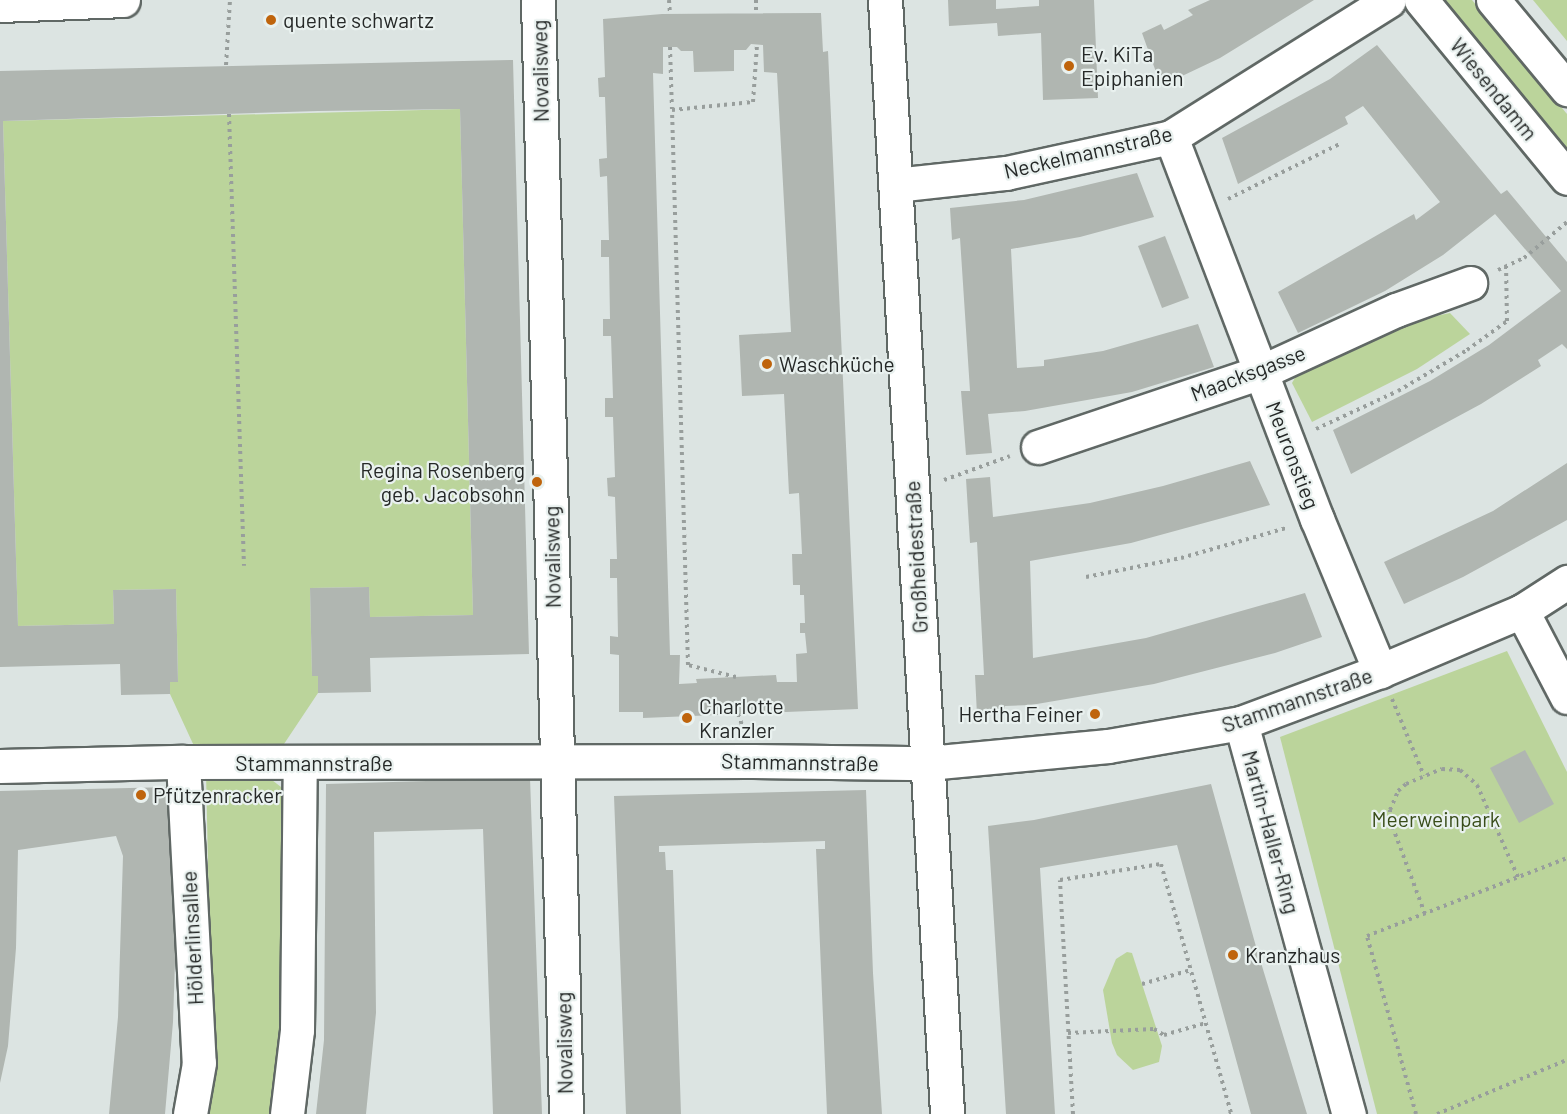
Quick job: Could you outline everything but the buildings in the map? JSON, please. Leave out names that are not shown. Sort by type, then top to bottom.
[{"type":"street","points":[[0,5],[123,0]]},
{"type":"street","name":"Novalisweg","points":[[538,0],[566,1114]]},
{"type":"street","name":"Großheidestraße","points":[[885,0],[947,1114]]},
{"type":"street","name":"Neckelmannstraße","points":[[895,185],[1006,173],[1171,137],[1389,0]]},
{"type":"street","name":"Wiesendamm","points":[[1421,0],[1567,178]]},
{"type":"street","points":[[1493,0],[1567,89]]},
{"type":"street","name":"Meuronstieg","points":[[1171,137],[1317,519],[1380,671]]},
{"type":"street","name":"Maacksgasse","points":[[1038,447],[1261,372],[1396,310],[1470,283]]},
{"type":"street","name":"Stammannstraße","points":[[0,766],[183,762],[928,763],[1108,746],[1241,723],[1380,671],[1522,611],[1567,582]]},
{"type":"street","points":[[1522,611],[1567,697]]},
{"type":"street","name":"Martin-Haller-Ring","points":[[1241,723],[1348,1114]]},
{"type":"street","name":"Hölderlinsallee","points":[[183,762],[199,1063],[190,1114]]},
{"type":"street","points":[[287,1114],[297,1030],[300,763]]},
{"type":"path","points":[[226,65],[230,0]]},
{"type":"path","points":[[669,0],[670,14]]},
{"type":"path","points":[[756,0],[756,14]]},
{"type":"path","points":[[672,110],[753,102],[757,45]]},
{"type":"path","points":[[670,47],[688,665],[736,677]]},
{"type":"path","points":[[229,114],[244,566]]},
{"type":"path","points":[[1199,210],[1244,193],[1340,144]]},
{"type":"path","points":[[1470,283],[1524,258],[1567,222]]},
{"type":"path","points":[[1288,442],[1398,391],[1467,350],[1508,321],[1506,266]]},
{"type":"path","points":[[912,491],[1038,447]]},
{"type":"path","points":[[1086,577],[1181,558],[1317,519]]},
{"type":"path","points":[[1380,671],[1424,776]]},
{"type":"path","points":[[1425,914],[1389,820],[1392,800],[1398,791],[1406,784],[1442,769],[1450,768],[1470,776],[1477,785],[1518,878]]},
{"type":"path","points":[[1416,1114],[1367,936],[1567,858]]},
{"type":"path","points":[[1073,1114],[1060,880],[1161,864],[1231,1113],[1228,1114]]},
{"type":"path","points":[[1142,984],[1191,970]]},
{"type":"path","points":[[1068,1033],[1154,1029],[1164,1035],[1206,1023]]},
{"type":"path","points":[[1437,1114],[1567,1060]]},
{"type":"green space","points":[[1438,0],[1472,0],[1567,114],[1567,156]]},
{"type":"green space","points":[[1533,0],[1567,0],[1567,41]]},
{"type":"green space","points":[[460,109],[473,615],[370,617],[369,587],[310,588],[312,676],[318,676],[318,693],[264,774],[285,790],[284,1061],[274,1114],[201,1114],[212,1050],[206,772],[170,694],[170,682],[178,681],[176,589],[113,590],[114,624],[18,626],[3,121]]},
{"type":"green space","points":[[1450,313],[1470,334],[1417,369],[1312,422],[1292,383],[1299,371],[1388,326]]},
{"type":"green space","name":"Meerweinpark","points":[[1507,651],[1567,772],[1567,1114],[1377,1114],[1280,737]]},
{"type":"green space","points":[[1127,952],[1132,953],[1162,1046],[1159,1062],[1133,1070],[1117,1055],[1112,1043],[1103,990],[1116,959]]},
{"type":"place","name":"quente schwartz","points":[[271,20]]},
{"type":"place","name":"Ev. KiTa Epiphanien","points":[[1069,66]]},
{"type":"place","name":"Waschküche","points":[[767,364]]},
{"type":"place","name":"Regina Rosenberg geb. Jacobsohn","points":[[537,482]]},
{"type":"place","name":"Hertha Feiner","points":[[1095,714]]},
{"type":"place","name":"Charlotte Kranzler","points":[[687,718]]},
{"type":"place","name":"Pfützenracker","points":[[141,795]]},
{"type":"place","name":"Kranzhaus","points":[[1233,955]]}]
